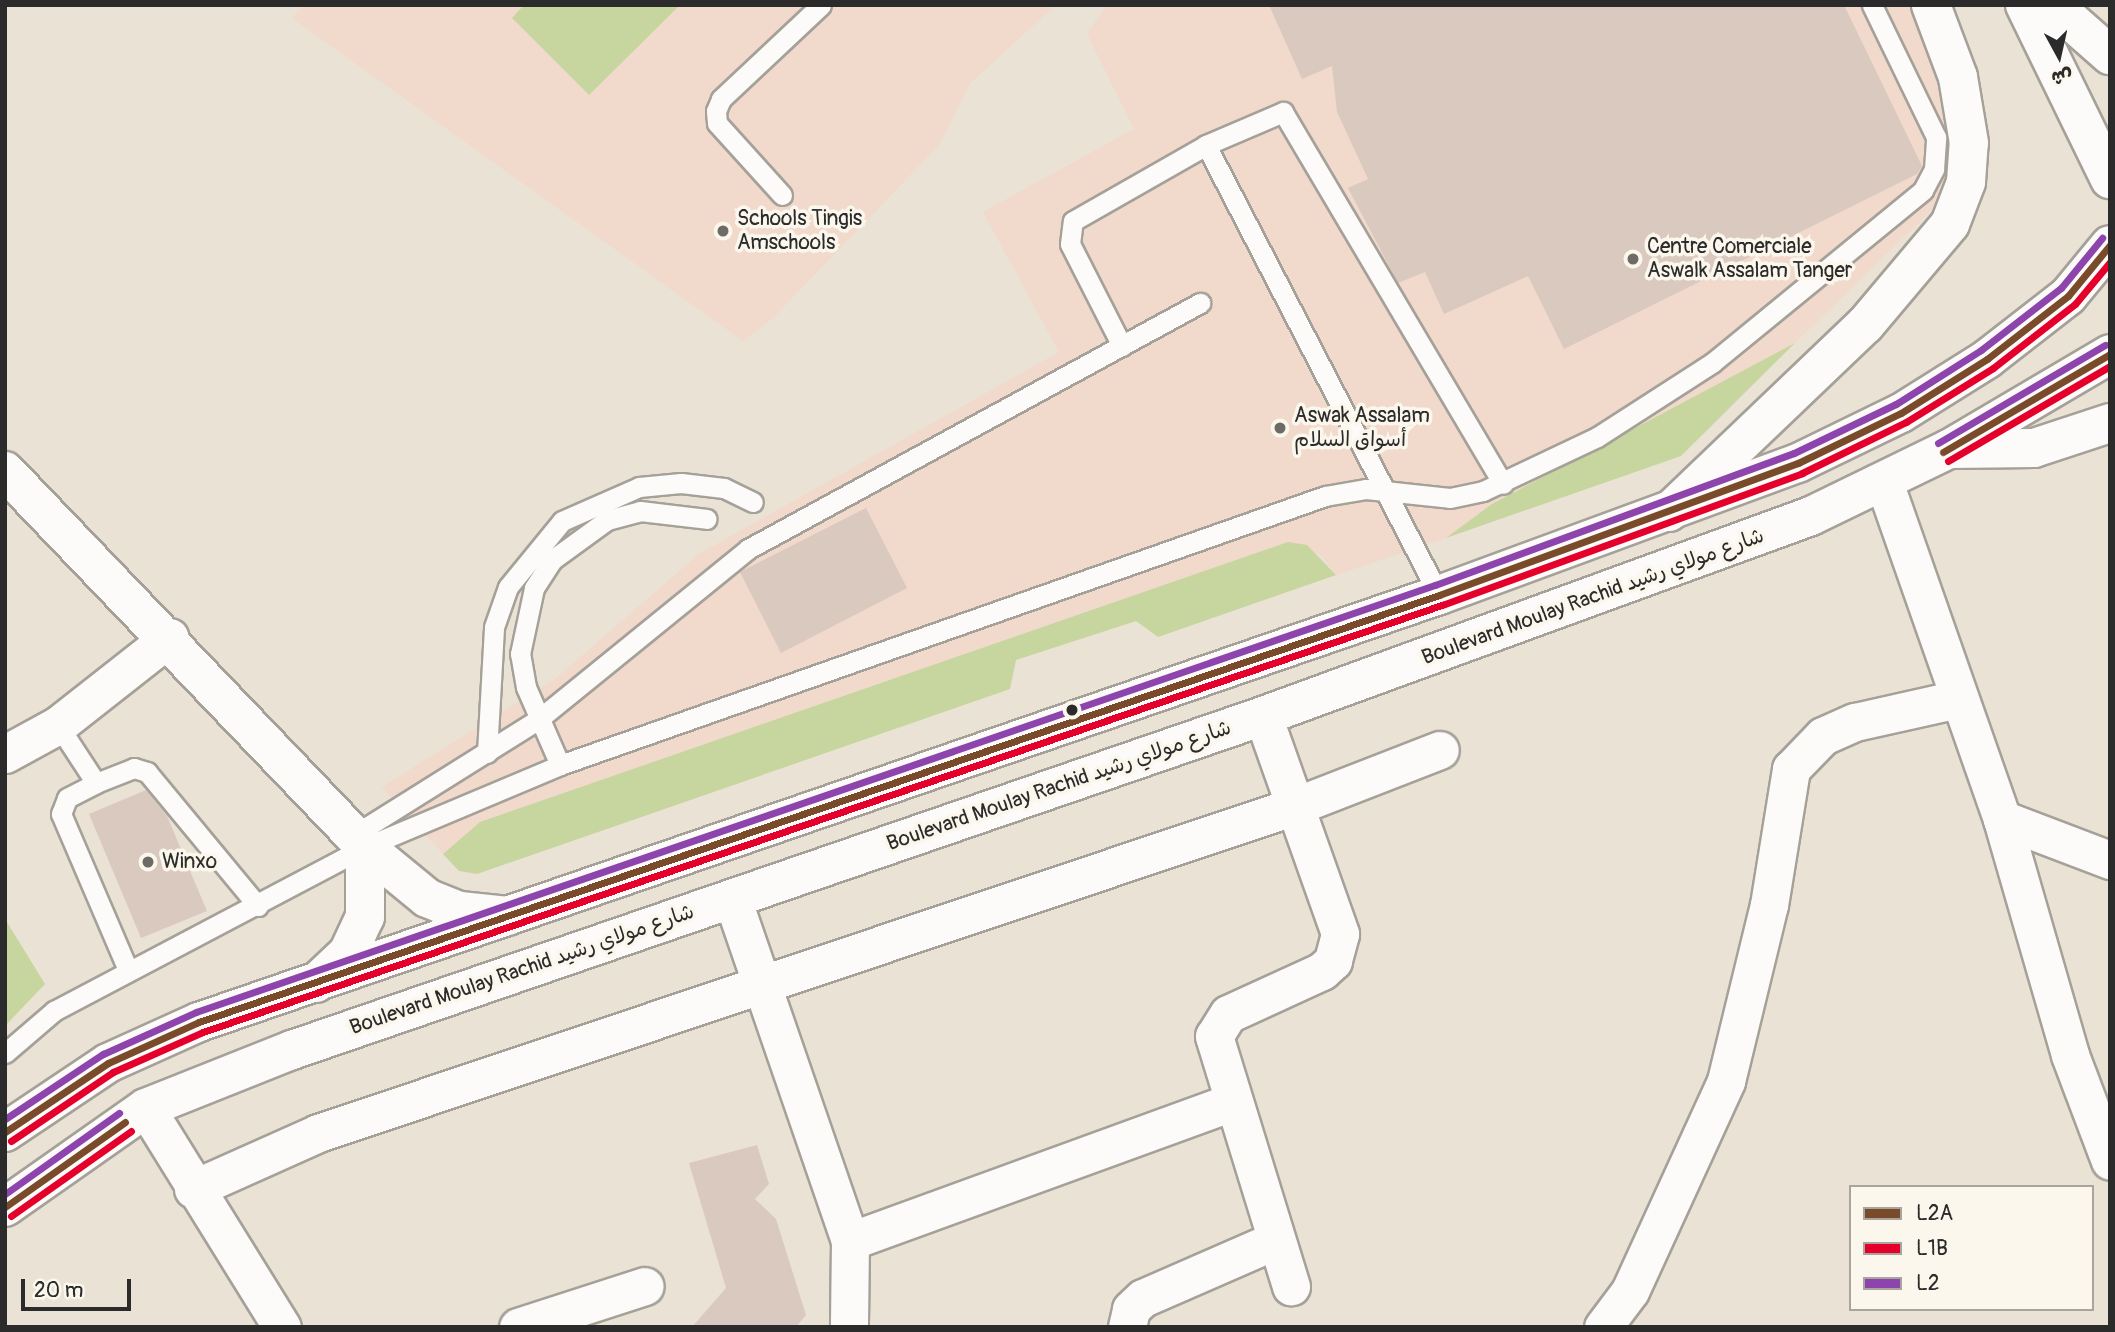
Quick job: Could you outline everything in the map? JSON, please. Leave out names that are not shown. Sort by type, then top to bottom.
[{"type":"main road","points":[[1669,512],[1865,325],[1950,224],[1966,182],[1968,132],[1958,76],[1931,5]]},
{"type":"main road","points":[[2025,5],[2110,179]]},
{"type":"main road","points":[[2053,5],[2110,55]]},
{"type":"main road","points":[[5,1132],[108,1063],[199,1022],[1439,595],[1669,512],[1841,445],[1901,413],[2068,296],[2110,245]]},
{"type":"main road","name":"Boulevard Moulay Rachid شارع مولاي رشيد","points":[[5,1207],[146,1108],[292,1050],[1263,716],[1736,547],[1884,482],[1949,449],[2110,354]]},
{"type":"main road","points":[[1949,449],[2034,448],[2110,424]]},
{"type":"main road","points":[[5,471],[170,637],[359,841],[427,898],[460,911],[508,916]]},
{"type":"main road","points":[[316,983],[348,953],[365,917],[359,841]]},
{"type":"street","points":[[1884,482],[2002,819],[2070,1055],[2110,1161]]},
{"type":"street","points":[[5,754],[58,725],[170,637]]},
{"type":"street","points":[[1603,1327],[1630,1291],[1726,1081],[1769,905],[1791,769],[1813,743],[1854,722],[1958,699]]},
{"type":"street","points":[[1263,716],[1298,805],[1337,918],[1339,947],[1322,971],[1219,1020],[1214,1044],[1230,1103],[1291,1286]]},
{"type":"street","points":[[193,1189],[318,1133],[1298,805],[1440,750]]},
{"type":"street","points":[[2002,819],[2110,860]]},
{"type":"street","points":[[732,898],[850,1241],[849,1327]]},
{"type":"street","points":[[850,1241],[1230,1103]]},
{"type":"street","points":[[146,1108],[193,1189],[282,1327]]},
{"type":"street","points":[[1127,1327],[1131,1309],[1143,1298],[1276,1240]]},
{"type":"street","points":[[518,1327],[645,1286]]},
{"type":"lane","points":[[782,195],[718,123],[716,111],[721,100],[821,5]]},
{"type":"lane","points":[[359,841],[559,765],[1305,502],[1346,490],[1388,491],[1450,498],[1503,484],[1597,437],[1713,363],[1923,190],[1934,169],[1936,137],[1872,5]]},
{"type":"lane","points":[[1122,346],[1070,244],[1073,220],[1206,145],[1275,112],[1289,115],[1503,484]]},
{"type":"lane","points":[[1206,145],[1388,491],[1439,595]]},
{"type":"lane","points":[[5,1053],[54,1011],[128,970],[258,906],[539,719],[748,549],[1200,303]]},
{"type":"lane","points":[[487,753],[494,627],[514,578],[562,521],[639,487],[703,485],[753,502]]},
{"type":"lane","points":[[559,765],[539,719],[520,654],[523,620],[552,560],[577,536],[640,511],[707,519]]},
{"type":"lane","points":[[58,725],[96,783]]},
{"type":"lane","points":[[128,970],[61,814],[67,798],[96,783],[134,768],[147,772],[258,906]]},
{"type":"shaded area","name":"Schools Tingis Amschools","points":[[304,5],[1056,5],[970,83],[940,144],[773,318],[743,341],[292,18]]},
{"type":"shaded area","name":"Aswak Assalam أسواق السلام","points":[[1107,5],[1912,5],[1952,117],[1947,185],[1940,202],[1795,343],[1492,504],[1446,538],[1336,575],[1321,555],[1288,542],[480,822],[443,854],[382,787],[555,679],[699,554],[1059,352],[983,212],[1134,129],[1087,34]]},
{"type":"green space","points":[[524,5],[680,5],[589,95],[512,18]]},
{"type":"green space","points":[[1795,343],[1681,456],[1446,538],[1492,504]]},
{"type":"green space","points":[[1288,542],[1307,545],[1336,575],[1158,637],[1136,621],[1016,660],[1010,689],[477,874],[459,871],[443,854],[480,822]]},
{"type":"green space","points":[[5,919],[45,984],[5,1026]]},
{"type":"building","name":"Centre Comerciale Aswalk Assalam Tanger","points":[[1269,5],[1844,5],[1922,166],[1917,174],[1564,349],[1528,276],[1444,314],[1425,272],[1398,283],[1348,188],[1368,179],[1337,112],[1332,66],[1302,79]]},
{"type":"building","points":[[866,508],[907,588],[781,653],[740,572]]},
{"type":"building","name":"Winxo","points":[[146,790],[167,816],[207,911],[141,938],[89,814]]},
{"type":"building","points":[[757,1145],[769,1184],[755,1199],[776,1219],[806,1315],[796,1327],[692,1327],[726,1288],[689,1163]]},
{"type":"transit line","name":"L2","points":[[5,1119],[103,1054],[196,1012],[1435,585],[1794,453],[1896,404],[1981,350],[2061,288],[2102,238]]},
{"type":"transit line","name":"L2A","points":[[5,1132],[108,1063],[199,1022],[1439,595],[1798,463],[1901,413],[1987,359],[2068,296],[2110,245]]},
{"type":"transit line","name":"L1B","points":[[11,1141],[113,1072],[203,1032],[1442,605],[1802,473],[1906,422],[1993,368],[2075,304],[2110,262]]},
{"type":"transit line","name":"L2","points":[[1938,443],[2105,345]]},
{"type":"transit line","name":"L2A","points":[[1943,452],[2110,354]]},
{"type":"transit line","name":"L1B","points":[[1948,461],[2110,366]]},
{"type":"transit line","name":"L2","points":[[5,1194],[119,1113]]},
{"type":"transit line","name":"L2A","points":[[5,1207],[125,1122]]},
{"type":"transit line","name":"L1B","points":[[11,1216],[131,1131]]},
{"type":"place","name":"Schools Tingis Amschools","points":[[723,231]]},
{"type":"place","name":"Centre Comerciale Aswalk Assalam Tanger","points":[[1633,259]]},
{"type":"place","name":"Aswak Assalam أسواق السلام","points":[[1280,428]]},
{"type":"place","name":"Winxo","points":[[148,862]]}]
